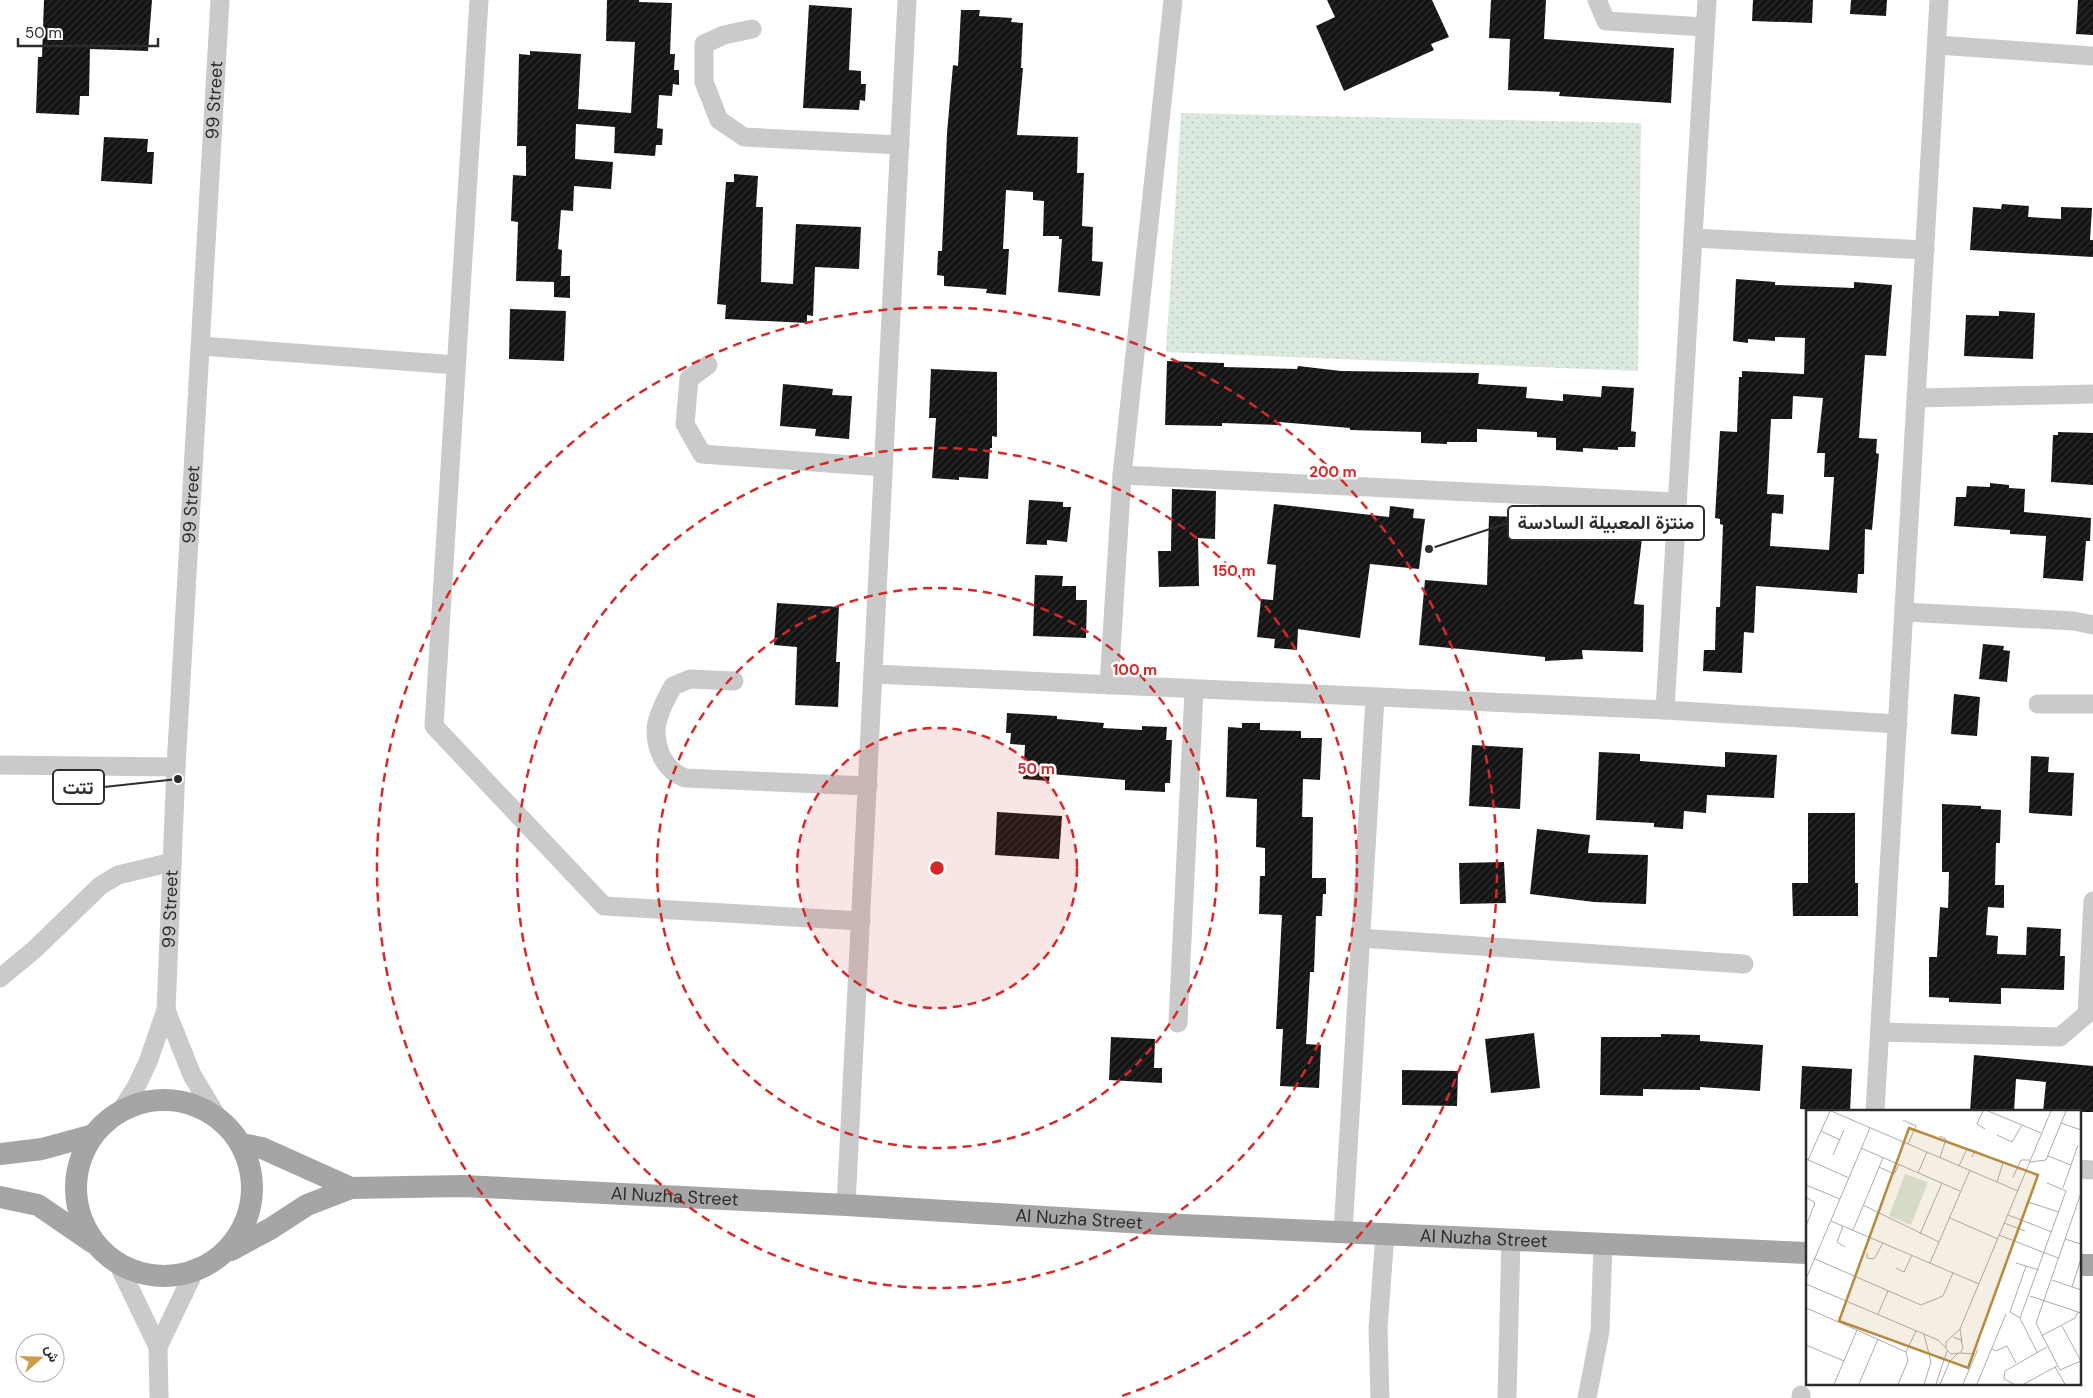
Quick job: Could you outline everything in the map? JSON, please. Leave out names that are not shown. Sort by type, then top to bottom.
[{"type":"main road","points":[[0,1196],[38,1206],[96,1245],[118,1264],[145,1276],[175,1277],[227,1252],[244,1228],[253,1201],[252,1171],[242,1144],[230,1128],[216,1115],[194,1104],[170,1099],[145,1101],[122,1109],[106,1120],[93,1135],[79,1161],[75,1190],[81,1219],[96,1245]]},
{"type":"main road","points":[[0,1154],[42,1149],[93,1135]]},
{"type":"main road","name":"Al Nuzha Street","points":[[242,1144],[262,1148],[351,1188]]},
{"type":"main road","name":"Al Nuzha Street","points":[[227,1252],[307,1206],[351,1188],[463,1186],[846,1205],[1152,1223],[1806,1253]]},
{"type":"main road","points":[[2080,1265],[2093,1266]]},
{"type":"street","name":"99 Street","points":[[122,1109],[148,1062],[166,1010],[176,766],[220,0]]},
{"type":"street","points":[[479,0],[434,726],[604,906],[861,921]]},
{"type":"street","points":[[846,1205],[907,0]]},
{"type":"street","points":[[1109,686],[1122,475],[1173,0]]},
{"type":"street","points":[[1597,0],[1606,21],[1705,27]]},
{"type":"street","points":[[1665,710],[1707,0]]},
{"type":"street","points":[[1875,1110],[1939,0]]},
{"type":"street","points":[[752,29],[724,35],[704,44],[704,82],[719,120],[744,138],[900,145]]},
{"type":"street","points":[[1937,45],[2093,56]]},
{"type":"street","points":[[1693,238],[1925,250]]},
{"type":"street","points":[[201,346],[456,365]]},
{"type":"street","points":[[708,365],[689,379],[685,424],[702,454],[884,467]]},
{"type":"street","points":[[1916,398],[2093,394]]},
{"type":"street","points":[[1122,475],[1676,502]]},
{"type":"street","points":[[1904,612],[2074,621],[2093,625]]},
{"type":"street","points":[[873,674],[1665,710],[1898,724]]},
{"type":"street","points":[[734,681],[690,680],[673,686],[664,702],[656,729],[660,754],[668,768],[678,776],[684,778],[868,786]]},
{"type":"street","points":[[1178,1023],[1194,690]]},
{"type":"street","points":[[1343,1232],[1375,698]]},
{"type":"street","points":[[2038,704],[2093,704]]},
{"type":"street","points":[[0,765],[176,766]]},
{"type":"street","points":[[0,978],[36,949],[100,886],[118,875],[172,862]]},
{"type":"street","points":[[1880,1032],[2060,1037],[2087,1014],[2093,901]]},
{"type":"street","points":[[1360,938],[1744,964]]},
{"type":"street","name":"99 Street","points":[[166,1010],[192,1075],[216,1115]]},
{"type":"street","points":[[2080,1170],[2093,1170]]},
{"type":"street","points":[[1380,1398],[1378,1328],[1385,1234]]},
{"type":"street","points":[[1507,1398],[1511,1240]]},
{"type":"street","points":[[1587,1398],[1600,1331],[1603,1244]]},
{"type":"street","points":[[118,1264],[158,1347]]},
{"type":"street","points":[[158,1398],[158,1347],[196,1268]]},
{"type":"shaded area","points":[[1181,113],[1641,123],[1638,371],[1166,352]]},
{"type":"building","points":[[44,0],[152,0],[148,51],[90,49],[89,96],[80,96],[79,115],[36,113],[38,57],[42,57]]},
{"type":"building","points":[[607,0],[672,3],[670,54],[675,54],[674,70],[679,70],[679,85],[673,84],[672,96],[659,95],[657,128],[663,129],[662,145],[656,145],[655,156],[614,153],[615,127],[576,124],[575,159],[613,162],[611,189],[574,186],[573,211],[561,210],[558,249],[562,250],[561,276],[570,276],[570,298],[554,297],[554,282],[516,281],[518,222],[511,221],[513,175],[526,176],[526,146],[517,146],[519,54],[530,55],[530,51],[581,54],[578,109],[631,113],[635,42],[606,41]]},
{"type":"building","points":[[1327,0],[1432,0],[1449,37],[1431,44],[1434,50],[1344,91],[1316,26],[1335,17]]},
{"type":"building","points":[[1491,0],[1546,0],[1544,39],[1674,48],[1671,103],[1559,96],[1560,92],[1508,90],[1510,39],[1489,38]]},
{"type":"building","points":[[1753,0],[1813,0],[1812,23],[1752,21]]},
{"type":"building","points":[[1851,0],[1887,0],[1886,16],[1850,14]]},
{"type":"building","points":[[2078,0],[2093,0],[2093,35],[2076,34]]},
{"type":"building","points":[[809,5],[852,8],[849,70],[861,71],[861,84],[866,84],[865,101],[860,100],[859,110],[803,108]]},
{"type":"building","points":[[961,10],[980,10],[979,16],[1012,18],[1011,22],[1023,23],[1021,68],[1023,68],[1017,135],[1078,137],[1077,173],[1084,173],[1082,226],[1093,227],[1092,261],[1103,262],[1100,296],[1058,292],[1062,239],[1059,239],[1059,236],[1043,236],[1044,201],[1033,200],[1033,192],[1006,190],[1003,249],[1009,249],[1006,295],[986,293],[987,289],[944,286],[944,276],[937,275],[938,251],[942,251],[947,133],[953,65],[958,66]]},
{"type":"building","points":[[104,137],[148,139],[147,152],[154,152],[152,184],[101,181]]},
{"type":"building","points":[[734,174],[758,176],[756,207],[763,207],[761,282],[793,284],[796,224],[861,227],[859,269],[815,267],[813,316],[807,315],[807,323],[725,319],[726,305],[717,304],[726,182],[734,182]]},
{"type":"building","points":[[2002,204],[2029,206],[2028,217],[2061,219],[2061,207],[2092,208],[2090,240],[2093,240],[2093,257],[1970,250],[1973,207],[2001,209]]},
{"type":"building","points":[[1736,279],[1775,282],[1775,285],[1854,288],[1854,282],[1892,285],[1886,356],[1865,355],[1859,438],[1877,439],[1876,453],[1879,454],[1872,530],[1865,529],[1864,574],[1858,574],[1857,593],[1756,586],[1754,633],[1744,632],[1742,673],[1703,671],[1704,650],[1715,650],[1716,607],[1720,607],[1723,525],[1720,524],[1720,519],[1715,518],[1720,431],[1737,432],[1739,377],[1742,377],[1742,371],[1804,374],[1805,338],[1775,337],[1775,341],[1748,339],[1748,343],[1733,341]],"holes":[[[1793,396],[1823,398],[1817,453],[1825,453],[1824,477],[1834,477],[1829,550],[1770,546],[1772,513],[1783,514],[1784,495],[1767,494],[1771,419],[1792,419]]]},
{"type":"building","points":[[510,309],[566,311],[564,361],[509,359]]},
{"type":"building","points":[[1999,311],[2035,313],[2033,359],[1964,356],[1966,315],[1999,316]]},
{"type":"building","points":[[1167,361],[1224,363],[1224,367],[1297,369],[1298,366],[1341,371],[1479,373],[1478,384],[1527,387],[1526,398],[1563,401],[1563,394],[1601,397],[1602,386],[1634,388],[1631,431],[1636,432],[1635,447],[1618,447],[1618,450],[1583,448],[1583,452],[1556,450],[1556,438],[1537,437],[1537,432],[1477,429],[1477,442],[1447,442],[1447,444],[1421,443],[1421,432],[1350,430],[1350,428],[1279,422],[1279,425],[1222,423],[1222,426],[1165,425]]},
{"type":"building","points":[[931,369],[997,372],[997,437],[992,436],[988,479],[959,477],[959,480],[932,478],[936,418],[929,418]]},
{"type":"building","points":[[783,384],[833,389],[832,395],[852,396],[849,439],[815,436],[816,429],[780,426]]},
{"type":"building","points":[[2058,432],[2093,433],[2093,485],[2051,482],[2053,435],[2058,435]]},
{"type":"building","points":[[1990,483],[2009,485],[2009,488],[2025,489],[2024,512],[2091,518],[2090,541],[2086,541],[2083,581],[2043,578],[2046,536],[2010,534],[2010,530],[1954,526],[1956,497],[1966,497],[1967,486],[1990,487]]},
{"type":"building","points":[[1172,489],[1216,491],[1215,539],[1198,538],[1199,586],[1159,587],[1158,551],[1171,551]]},
{"type":"building","points":[[1029,500],[1063,502],[1063,507],[1071,507],[1067,542],[1047,540],[1047,545],[1026,544]]},
{"type":"building","points":[[1274,504],[1389,517],[1390,506],[1414,509],[1413,518],[1425,519],[1419,569],[1370,564],[1360,638],[1298,629],[1297,650],[1274,648],[1275,639],[1257,637],[1261,599],[1273,600],[1276,565],[1267,564]]},
{"type":"building","points":[[1549,510],[1589,513],[1589,515],[1644,522],[1634,604],[1644,605],[1643,652],[1582,650],[1583,659],[1545,661],[1545,657],[1419,645],[1425,580],[1487,585],[1489,516],[1549,518]]},
{"type":"building","points":[[1035,575],[1063,576],[1062,586],[1076,586],[1076,600],[1087,600],[1086,638],[1033,636]]},
{"type":"building","points":[[777,603],[839,607],[836,662],[840,662],[838,707],[795,705],[797,647],[774,645]]},
{"type":"building","points":[[1983,644],[2004,646],[2003,650],[2010,651],[2007,682],[1979,679]]},
{"type":"building","points":[[1954,694],[1980,697],[1977,736],[1951,734]]},
{"type":"building","points":[[1007,713],[1057,716],[1057,719],[1104,723],[1103,728],[1142,730],[1142,726],[1167,727],[1166,740],[1172,740],[1170,783],[1165,783],[1165,792],[1125,790],[1125,780],[1050,774],[1049,781],[1023,779],[1025,745],[1010,744],[1011,733],[1006,733]]},
{"type":"building","points":[[1242,723],[1260,723],[1260,730],[1301,731],[1301,738],[1322,738],[1320,780],[1303,779],[1302,817],[1313,817],[1312,878],[1326,878],[1326,894],[1323,894],[1322,916],[1316,916],[1314,972],[1310,972],[1306,1044],[1321,1045],[1319,1088],[1280,1086],[1283,1029],[1276,1029],[1282,915],[1259,914],[1260,876],[1265,876],[1265,848],[1256,847],[1257,799],[1226,797],[1228,727],[1242,728]]},
{"type":"building","points":[[1472,745],[1523,748],[1520,809],[1469,806]]},
{"type":"building","points":[[1599,752],[1640,754],[1640,761],[1725,767],[1725,752],[1777,755],[1774,798],[1707,795],[1706,813],[1684,811],[1683,829],[1654,827],[1654,823],[1596,820]]},
{"type":"building","points":[[2031,756],[2049,757],[2048,772],[2074,773],[2072,816],[2029,813]]},
{"type":"building","points":[[1942,804],[1981,806],[1981,809],[2001,810],[2000,843],[1996,843],[1995,885],[2004,885],[2004,908],[1988,907],[1986,935],[1998,936],[1997,954],[2026,955],[2027,927],[2061,929],[2060,956],[2065,956],[2064,990],[2001,988],[2001,1004],[1949,1002],[1949,998],[1929,997],[1929,957],[1937,957],[1940,907],[1948,908],[1949,872],[1942,872]]},
{"type":"building","points":[[997,812],[1062,816],[1059,859],[995,855]]},
{"type":"building","points":[[1808,813],[1855,813],[1855,883],[1858,883],[1858,916],[1793,916],[1792,883],[1808,883]]},
{"type":"building","points":[[1537,829],[1590,835],[1588,853],[1648,855],[1646,904],[1594,902],[1530,894]]},
{"type":"building","points":[[1504,862],[1506,903],[1460,904],[1459,863]]},
{"type":"building","points":[[1534,1033],[1540,1088],[1491,1093],[1485,1039]]},
{"type":"building","points":[[1661,1034],[1700,1035],[1700,1041],[1763,1045],[1760,1091],[1700,1087],[1700,1090],[1643,1089],[1643,1096],[1600,1095],[1601,1037],[1661,1037]]},
{"type":"building","points":[[1111,1037],[1155,1039],[1154,1068],[1162,1068],[1162,1083],[1109,1080]]},
{"type":"building","points":[[1974,1055],[2093,1066],[2093,1112],[2043,1110],[2046,1082],[2016,1079],[2014,1110],[1970,1110]]},
{"type":"building","points":[[1802,1066],[1852,1069],[1850,1110],[1800,1109]]},
{"type":"building","points":[[1402,1070],[1458,1071],[1457,1106],[1402,1105]]},
{"type":"place","name":"منتزة المعبيلة السادسة","points":[[1429,549]]},
{"type":"place","name":"تتت","points":[[178,779]]}]
